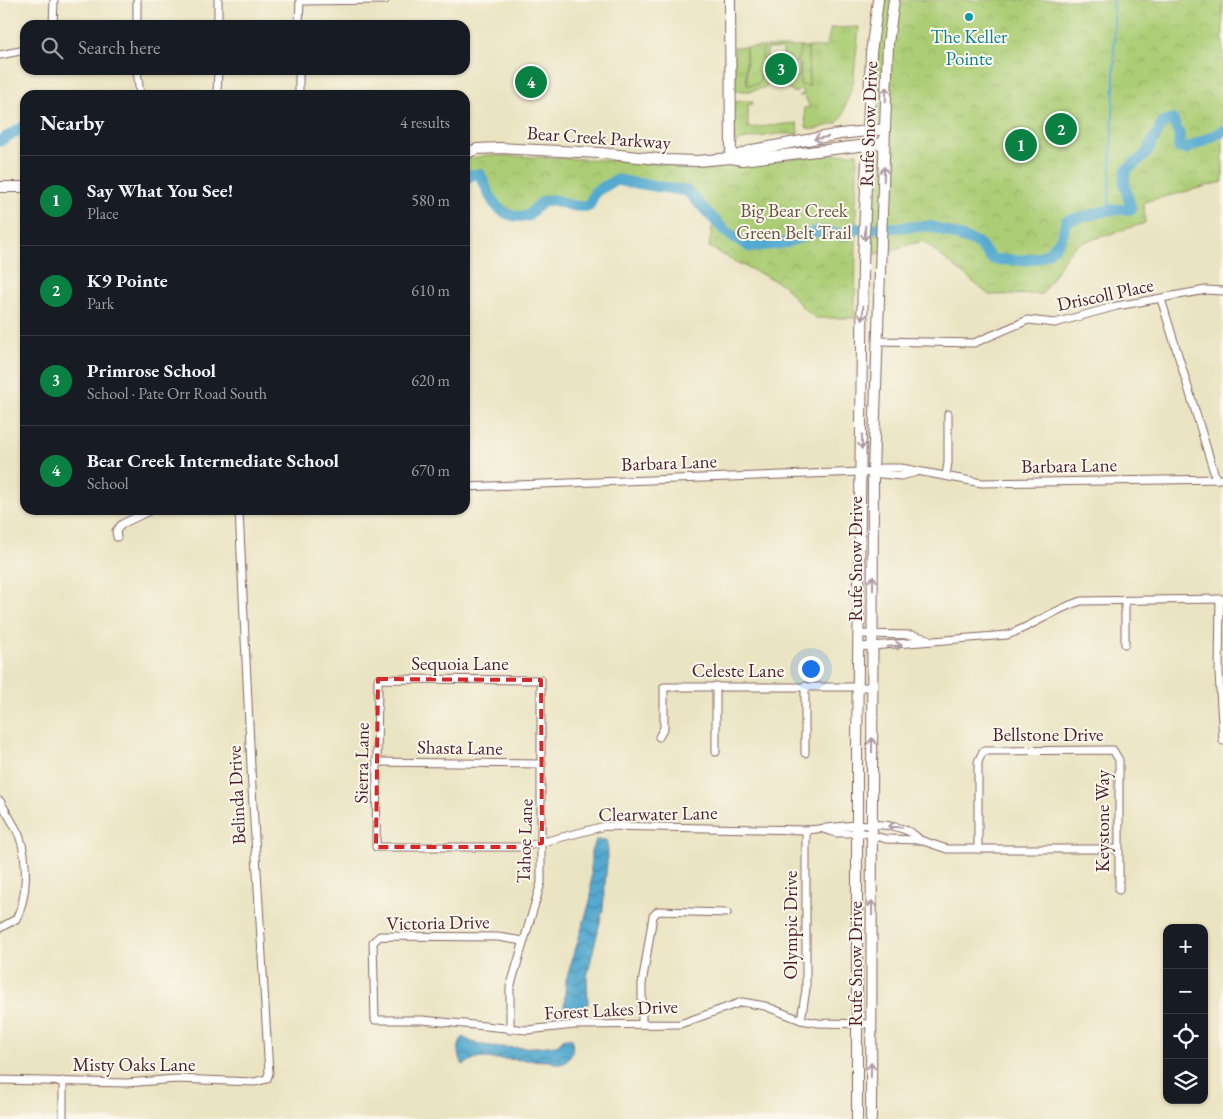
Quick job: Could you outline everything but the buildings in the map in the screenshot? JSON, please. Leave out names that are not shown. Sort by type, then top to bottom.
[{"type":"main road","points":[[730,0],[731,158]]},
{"type":"main road","name":"Rufe Snow Drive","points":[[871,1119],[872,1024],[865,829],[857,687],[864,264],[871,53],[878,0]]},
{"type":"main road","name":"Rufe Snow Drive","points":[[857,1119],[857,1024],[872,687],[874,472],[884,143],[888,43],[894,0]]},
{"type":"main road","name":"Bear Creek Parkway","points":[[731,158],[752,150],[885,129]]},
{"type":"main road","name":"Bear Creek Parkway","points":[[470,152],[477,149],[499,148],[600,153],[697,161],[731,158],[742,160],[884,143]]},
{"type":"main road","points":[[0,187],[20,187]]},
{"type":"street","points":[[53,20],[54,0]]},
{"type":"street","points":[[137,20],[138,0]]},
{"type":"street","points":[[218,0],[218,20]]},
{"type":"street","points":[[299,20],[300,0],[384,1]]},
{"type":"street","points":[[0,55],[20,51]]},
{"type":"street","points":[[138,75],[139,90]]},
{"type":"street","points":[[217,90],[218,75]]},
{"type":"street","points":[[298,90],[299,75]]},
{"type":"street","name":"Driscoll Place","points":[[878,342],[974,343],[1028,320],[1055,323],[1117,306],[1206,290],[1223,291]]},
{"type":"street","points":[[1161,298],[1219,479]]},
{"type":"street","points":[[946,475],[948,462],[948,414]]},
{"type":"street","name":"Barbara Lane","points":[[470,487],[874,472],[881,468],[901,468],[982,483],[1219,479]]},
{"type":"street","points":[[117,537],[116,531],[122,524],[141,515]]},
{"type":"street","name":"Belinda Drive","points":[[239,515],[267,1079]]},
{"type":"street","points":[[859,647],[915,644],[931,639],[1007,635],[1021,630],[1062,606],[1081,601],[1222,599],[1219,673],[1223,741]]},
{"type":"street","points":[[1125,601],[1125,644]]},
{"type":"street","points":[[859,634],[912,635],[931,639]]},
{"type":"street","name":"Sequoia Lane","points":[[378,679],[541,680]]},
{"type":"street","name":"Sierra Lane","points":[[376,847],[378,679]]},
{"type":"street","name":"Tahoe Lane","points":[[510,1030],[510,988],[541,884],[541,680]]},
{"type":"street","name":"Celeste Lane","points":[[659,737],[664,728],[664,686],[872,687]]},
{"type":"street","points":[[716,686],[716,752]]},
{"type":"street","points":[[805,686],[805,753]]},
{"type":"street","name":"Bellstone Drive","points":[[978,849],[978,762],[981,753],[993,749],[1108,749],[1116,752]]},
{"type":"street","name":"Keystone Way","points":[[1116,752],[1119,760],[1119,890]]},
{"type":"street","name":"Shasta Lane","points":[[377,762],[542,764]]},
{"type":"street","points":[[0,801],[18,834],[24,860],[24,885],[18,914],[12,923],[3,927]]},
{"type":"street","name":"Clearwater Lane","points":[[376,847],[524,847],[605,826],[806,830],[823,829],[836,825],[865,829]]},
{"type":"street","points":[[865,829],[886,839],[920,840],[940,848],[1118,849]]},
{"type":"street","points":[[865,829],[908,829],[920,840]]},
{"type":"street","name":"Olympic Drive","points":[[801,1020],[806,989],[806,830]]},
{"type":"street","points":[[642,1024],[642,984],[653,916],[658,911],[727,913]]},
{"type":"street","name":"Victoria Drive","points":[[375,1020],[373,942],[380,936],[498,937],[523,940]]},
{"type":"street","name":"Forest Lakes Drive","points":[[375,1020],[422,1020],[510,1030],[551,1029],[575,1025],[680,1024],[742,1002],[765,1006],[801,1020],[830,1025],[872,1024]]},
{"type":"street","name":"Misty Oaks Lane","points":[[0,1080],[126,1083],[177,1079],[254,1082],[267,1079]]},
{"type":"street","points":[[63,1081],[63,1119]]},
{"type":"highlighted area","points":[[378,679],[541,680],[542,843],[524,847],[376,847]]},
{"type":"green space","points":[[883,0],[1223,0],[1223,182],[1144,202],[1145,223],[1078,244],[1067,254],[1042,294],[989,295],[923,241],[872,255],[875,154],[879,152],[877,47]]},
{"type":"green space","points":[[859,27],[853,83],[842,117],[837,123],[812,130],[806,127],[804,108],[810,107],[804,95],[798,97],[803,91],[800,89],[796,93],[784,87],[784,81],[796,79],[799,73],[798,63],[801,65],[800,84],[809,86],[808,47],[826,47],[831,28]]},
{"type":"green space","points":[[734,47],[746,47],[746,80],[761,65],[763,47],[801,47],[801,54],[796,63],[787,63],[787,59],[783,58],[783,49],[767,49],[767,65],[762,66],[767,72],[767,87],[750,91],[735,91]]},
{"type":"green space","points":[[746,47],[763,47],[761,78],[757,84],[747,85]]},
{"type":"green space","points":[[801,47],[808,47],[809,86],[800,85],[801,65],[797,62]]},
{"type":"green space","points":[[753,101],[752,104],[748,105],[748,128],[797,123],[798,134],[777,134],[741,140],[737,144],[734,141],[733,106],[736,102]]},
{"type":"green space","name":"Big Bear Creek Green Belt Trail","points":[[857,153],[855,318],[816,318],[802,307],[784,285],[709,247],[714,218],[687,191],[616,180],[595,192],[589,206],[569,205],[556,200],[550,200],[537,207],[528,216],[517,216],[509,215],[496,206],[480,174],[470,176],[470,159],[486,155],[630,161],[689,166]]},
{"type":"water","points":[[596,840],[606,840],[608,850],[603,909],[587,977],[588,1004],[575,1016],[567,1015],[564,1008],[566,980],[591,898],[591,851]]},
{"type":"water","points":[[463,1037],[483,1045],[508,1047],[557,1045],[564,1038],[572,1039],[573,1046],[568,1060],[561,1064],[549,1061],[476,1058],[463,1065],[459,1054],[459,1043]]},
{"type":"waterway","points":[[1109,210],[1114,87],[1114,16],[1112,0]]},
{"type":"waterway","points":[[470,176],[480,174],[496,206],[509,215],[528,216],[537,207],[550,200],[556,200],[569,205],[589,206],[595,192],[616,180],[687,191],[726,232],[750,247],[785,243],[818,231],[845,235],[855,229],[930,226],[978,243],[992,259],[1022,260],[1041,257],[1049,252],[1062,236],[1066,221],[1109,210],[1131,209],[1124,181],[1126,170],[1146,154],[1163,122],[1172,119],[1179,133],[1179,148],[1186,149],[1223,131]]},
{"type":"waterway","points":[[0,141],[20,129]]},
{"type":"place","name":"The Keller Pointe","points":[[969,17]]},
{"type":"place","name":"Primrose School","points":[[781,69]]},
{"type":"place","name":"Bear Creek Intermediate School","points":[[531,82]]},
{"type":"place","name":"K9 Pointe","points":[[1061,129]]},
{"type":"place","name":"Say What You See!","points":[[1021,145]]}]
